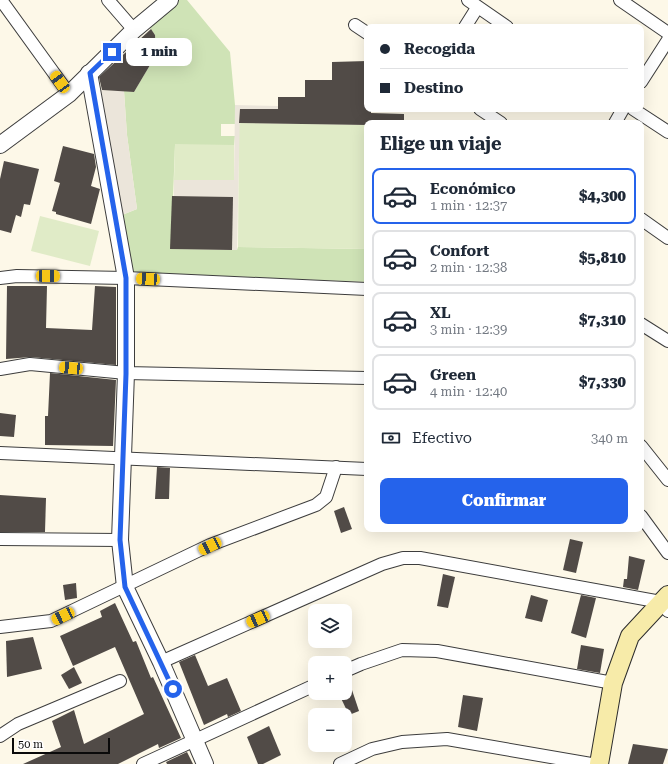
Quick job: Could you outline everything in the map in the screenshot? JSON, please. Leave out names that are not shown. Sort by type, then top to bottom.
[{"type":"main road","points":[[599,764],[613,683],[630,636],[666,603]]},
{"type":"street","points":[[1,0],[68,94]]},
{"type":"street","points":[[108,0],[134,30]]},
{"type":"street","points":[[0,145],[68,94],[134,30],[170,0]]},
{"type":"street","points":[[468,0],[502,24]]},
{"type":"street","points":[[620,0],[668,34]]},
{"type":"street","points":[[467,24],[478,8]]},
{"type":"street","points":[[355,25],[364,31]]},
{"type":"street","points":[[644,77],[668,40]]},
{"type":"street","points":[[90,73],[126,278],[126,374],[120,540],[125,587],[161,662],[205,764]]},
{"type":"street","points":[[484,112],[496,120]]},
{"type":"street","points":[[638,112],[668,132]]},
{"type":"street","points":[[644,221],[668,238]]},
{"type":"street","points":[[0,278],[17,276],[126,278],[364,289]]},
{"type":"street","points":[[644,326],[668,341]]},
{"type":"street","points":[[0,369],[30,364],[126,374],[364,378]]},
{"type":"street","points":[[644,450],[668,480]]},
{"type":"street","points":[[0,453],[124,457],[150,461],[336,466],[364,469]]},
{"type":"street","points":[[0,627],[51,621],[210,546],[316,505],[326,497],[336,466]]},
{"type":"street","points":[[644,520],[668,553]]},
{"type":"street","points":[[0,539],[120,540]]},
{"type":"street","points":[[161,662],[382,564],[403,558],[420,558],[666,603]]},
{"type":"street","points":[[352,668],[402,650],[423,650],[437,651],[613,683]]},
{"type":"street","points":[[0,736],[18,724],[120,682]]},
{"type":"street","points":[[143,764],[196,742],[308,688]]},
{"type":"street","points":[[340,764],[372,749],[402,742],[447,739],[591,764]]},
{"type":"green space","points":[[170,0],[187,0],[230,52],[235,105],[235,124],[221,124],[221,136],[235,136],[234,145],[175,145],[171,249],[237,250],[238,247],[364,249],[364,282],[132,272],[122,215],[137,209],[127,135],[124,91],[134,92],[156,55],[155,35],[145,21]]},
{"type":"green space","points":[[239,123],[364,125],[364,249],[238,247]]},
{"type":"green space","points":[[175,144],[234,145],[234,180],[174,180]]},
{"type":"green space","points":[[40,216],[99,231],[90,266],[31,251]]},
{"type":"shaded area","points":[[100,90],[124,91],[127,135],[137,209],[122,215]]},
{"type":"shaded area","points":[[235,105],[278,106],[278,109],[240,109],[237,250],[232,250],[232,197],[174,196],[174,180],[234,180]]},
{"type":"building","points":[[151,29],[155,35],[156,55],[134,92],[102,90],[99,77]]},
{"type":"building","points":[[364,61],[364,112],[404,114],[404,120],[364,120],[364,125],[239,123],[240,109],[278,109],[278,97],[305,97],[305,80],[332,80],[332,62]]},
{"type":"building","points":[[63,146],[94,154],[96,167],[91,186],[100,189],[91,224],[56,214],[56,212],[52,211],[60,183],[54,181]]},
{"type":"building","points":[[4,161],[39,169],[30,205],[24,204],[21,217],[16,215],[11,233],[0,230],[0,179]]},
{"type":"building","points":[[172,196],[233,197],[232,250],[170,249]]},
{"type":"building","points":[[7,286],[47,286],[46,328],[92,330],[95,286],[116,287],[116,365],[31,357],[6,359]]},
{"type":"building","points":[[50,373],[116,380],[113,446],[45,445],[45,416],[48,416]]},
{"type":"building","points":[[0,413],[16,415],[14,437],[0,436]]},
{"type":"building","points":[[157,467],[170,468],[169,499],[155,499]]},
{"type":"building","points":[[0,495],[46,498],[45,532],[0,532]]},
{"type":"building","points":[[344,507],[352,529],[341,533],[334,511]]},
{"type":"building","points":[[570,539],[583,542],[576,573],[563,570]]},
{"type":"building","points":[[629,556],[645,560],[638,590],[623,587],[624,579],[627,579]]},
{"type":"building","points":[[443,574],[455,577],[448,608],[437,606]]},
{"type":"building","points":[[76,583],[77,598],[65,600],[63,585]]},
{"type":"building","points":[[531,595],[548,600],[542,622],[525,618]]},
{"type":"building","points":[[581,595],[596,598],[586,638],[571,633]]},
{"type":"building","points":[[115,603],[133,642],[136,641],[151,678],[153,677],[181,738],[159,748],[158,744],[118,764],[23,764],[61,747],[52,721],[74,710],[84,744],[144,714],[115,647],[73,666],[60,636],[102,617],[100,611]]},
{"type":"building","points":[[33,637],[42,669],[7,677],[6,641]]},
{"type":"building","points":[[581,645],[604,649],[600,673],[577,669]]},
{"type":"building","points":[[195,655],[208,686],[227,678],[241,711],[228,717],[227,714],[204,725],[179,662]]},
{"type":"building","points":[[74,667],[82,683],[69,689],[61,675]]},
{"type":"building","points":[[352,690],[359,711],[352,714],[352,708],[346,708],[342,700],[352,700]]},
{"type":"building","points":[[463,695],[483,698],[477,731],[458,727]]},
{"type":"building","points":[[269,726],[281,755],[263,764],[258,764],[247,737]]},
{"type":"building","points":[[633,744],[668,749],[663,764],[628,764]]},
{"type":"building","points":[[187,752],[193,764],[167,764],[166,762]]},
{"type":"route","points":[[112,52],[90,73],[126,278],[126,374],[120,540],[122,561],[125,587],[173,689]]}]
